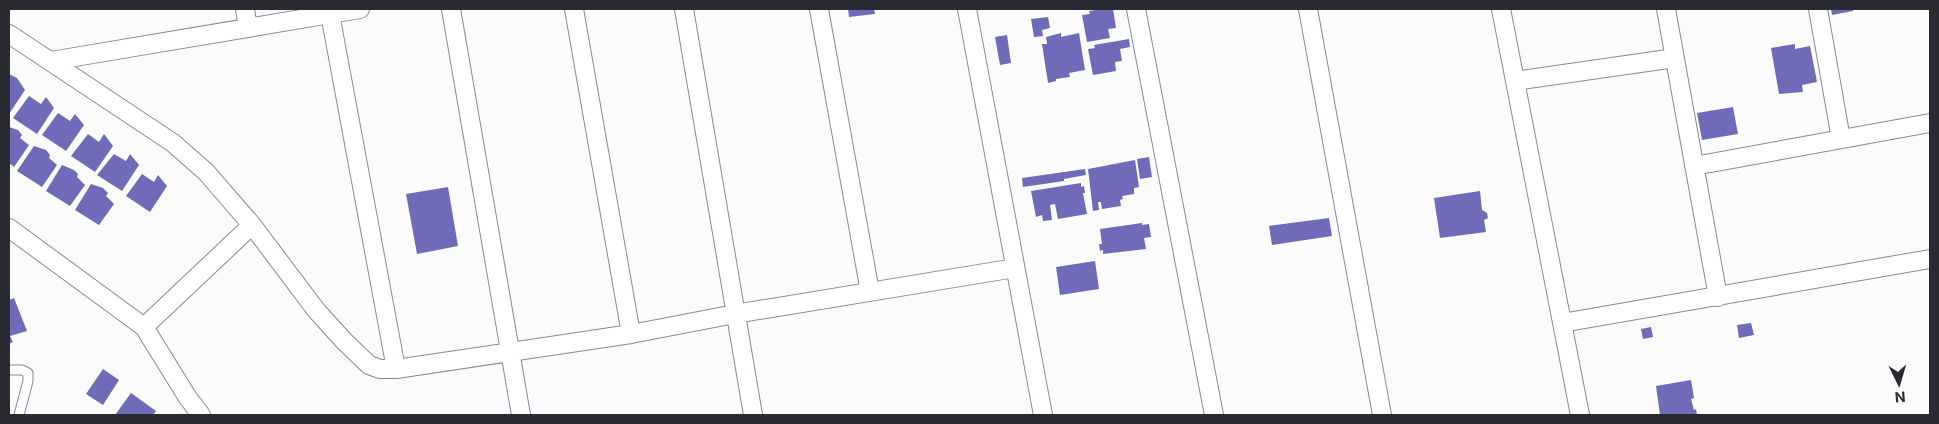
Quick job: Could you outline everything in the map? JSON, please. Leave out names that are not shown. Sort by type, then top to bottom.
[{"type":"street","points":[[245,9],[248,28]]},
{"type":"street","points":[[51,61],[360,9]]},
{"type":"street","points":[[451,9],[520,415]]},
{"type":"street","points":[[574,9],[631,334]]},
{"type":"street","points":[[684,9],[752,415]]},
{"type":"street","points":[[819,9],[870,292]]},
{"type":"street","points":[[967,9],[1043,415]]},
{"type":"street","points":[[1136,9],[1214,415]]},
{"type":"street","points":[[1308,9],[1382,415]]},
{"type":"street","points":[[1501,9],[1580,415]]},
{"type":"street","points":[[1666,9],[1718,297]]},
{"type":"street","points":[[1818,9],[1841,139]]},
{"type":"street","points":[[330,14],[396,369]]},
{"type":"street","points":[[9,34],[173,143],[206,172],[252,225],[316,310],[369,365],[380,369],[396,369],[631,334],[735,314],[1015,268]]},
{"type":"street","points":[[1515,81],[1675,58]]},
{"type":"street","points":[[1694,166],[1930,124]]},
{"type":"street","points":[[144,327],[252,225]]},
{"type":"street","points":[[9,228],[144,327],[189,407],[201,415]]},
{"type":"street","points":[[1562,323],[1930,259]]},
{"type":"lane","points":[[9,370],[22,370],[28,373],[28,381],[19,415]]},
{"type":"building","points":[[848,9],[874,9],[875,14],[849,17]]},
{"type":"building","points":[[1113,9],[1116,28],[1108,29],[1110,38],[1087,42],[1082,15],[1090,14],[1089,11]]},
{"type":"building","points":[[1831,9],[1853,9],[1853,11],[1832,15]]},
{"type":"building","points":[[1048,17],[1050,28],[1042,30],[1043,36],[1034,37],[1031,19]]},
{"type":"building","points":[[1061,33],[1061,37],[1079,33],[1085,70],[1069,73],[1070,77],[1056,79],[1056,81],[1048,83],[1042,44],[1047,44],[1046,37]]},
{"type":"building","points":[[1007,35],[1011,63],[1000,65],[995,37]]},
{"type":"building","points":[[1129,39],[1130,47],[1120,49],[1122,61],[1115,62],[1116,71],[1093,75],[1088,49],[1095,48],[1094,45]]},
{"type":"building","points":[[1795,44],[1795,49],[1810,46],[1817,82],[1802,85],[1803,92],[1779,94],[1771,48]]},
{"type":"building","points":[[9,74],[17,78],[25,90],[9,114]]},
{"type":"building","points":[[29,96],[41,104],[46,97],[54,108],[37,134],[13,118]]},
{"type":"building","points":[[1733,107],[1738,134],[1702,140],[1697,113]]},
{"type":"building","points":[[58,113],[70,121],[75,114],[84,125],[66,151],[42,135]]},
{"type":"building","points":[[9,127],[18,130],[22,135],[20,138],[29,145],[14,167],[9,163]]},
{"type":"building","points":[[88,134],[99,142],[104,134],[113,146],[95,172],[71,156]]},
{"type":"building","points":[[34,146],[46,150],[50,155],[49,158],[57,165],[42,187],[17,171]]},
{"type":"building","points":[[114,154],[126,161],[130,154],[139,165],[122,191],[97,175]]},
{"type":"building","points":[[1149,157],[1152,177],[1140,179],[1137,159]]},
{"type":"building","points":[[1135,160],[1139,187],[1134,188],[1134,194],[1122,196],[1123,199],[1120,200],[1121,206],[1102,209],[1101,202],[1098,202],[1099,210],[1093,211],[1088,169]]},
{"type":"building","points":[[62,165],[74,170],[78,174],[77,177],[85,185],[70,206],[46,191]]},
{"type":"building","points":[[1085,169],[1086,175],[1064,179],[1064,181],[1023,187],[1022,178]]},
{"type":"building","points":[[142,174],[154,182],[158,175],[167,186],[150,212],[126,196]]},
{"type":"building","points":[[1081,183],[1081,187],[1084,186],[1085,193],[1083,193],[1087,214],[1058,219],[1055,204],[1050,205],[1052,220],[1043,221],[1042,215],[1036,217],[1031,191]]},
{"type":"building","points":[[91,184],[103,188],[108,193],[106,196],[114,204],[99,225],[75,210]]},
{"type":"building","points":[[448,187],[458,246],[417,254],[406,194]]},
{"type":"building","points":[[1480,191],[1482,210],[1487,213],[1488,218],[1484,220],[1486,232],[1440,238],[1434,198]]},
{"type":"building","points":[[1329,218],[1332,236],[1272,245],[1269,226]]},
{"type":"building","points":[[1142,223],[1142,225],[1149,224],[1151,237],[1144,238],[1146,249],[1103,254],[1103,250],[1100,251],[1099,244],[1102,244],[1100,229]]},
{"type":"building","points":[[1095,261],[1099,289],[1060,295],[1056,267]]},
{"type":"building","points":[[14,298],[27,331],[10,336],[13,342],[9,344],[9,300]]},
{"type":"building","points":[[1751,323],[1754,335],[1739,338],[1737,325]]},
{"type":"building","points":[[1651,327],[1653,337],[1643,339],[1641,329]]},
{"type":"building","points":[[103,369],[119,380],[103,405],[86,394]]},
{"type":"building","points":[[1691,380],[1694,398],[1691,399],[1697,415],[1660,415],[1656,386]]},
{"type":"building","points":[[131,393],[156,411],[153,415],[115,415]]}]
